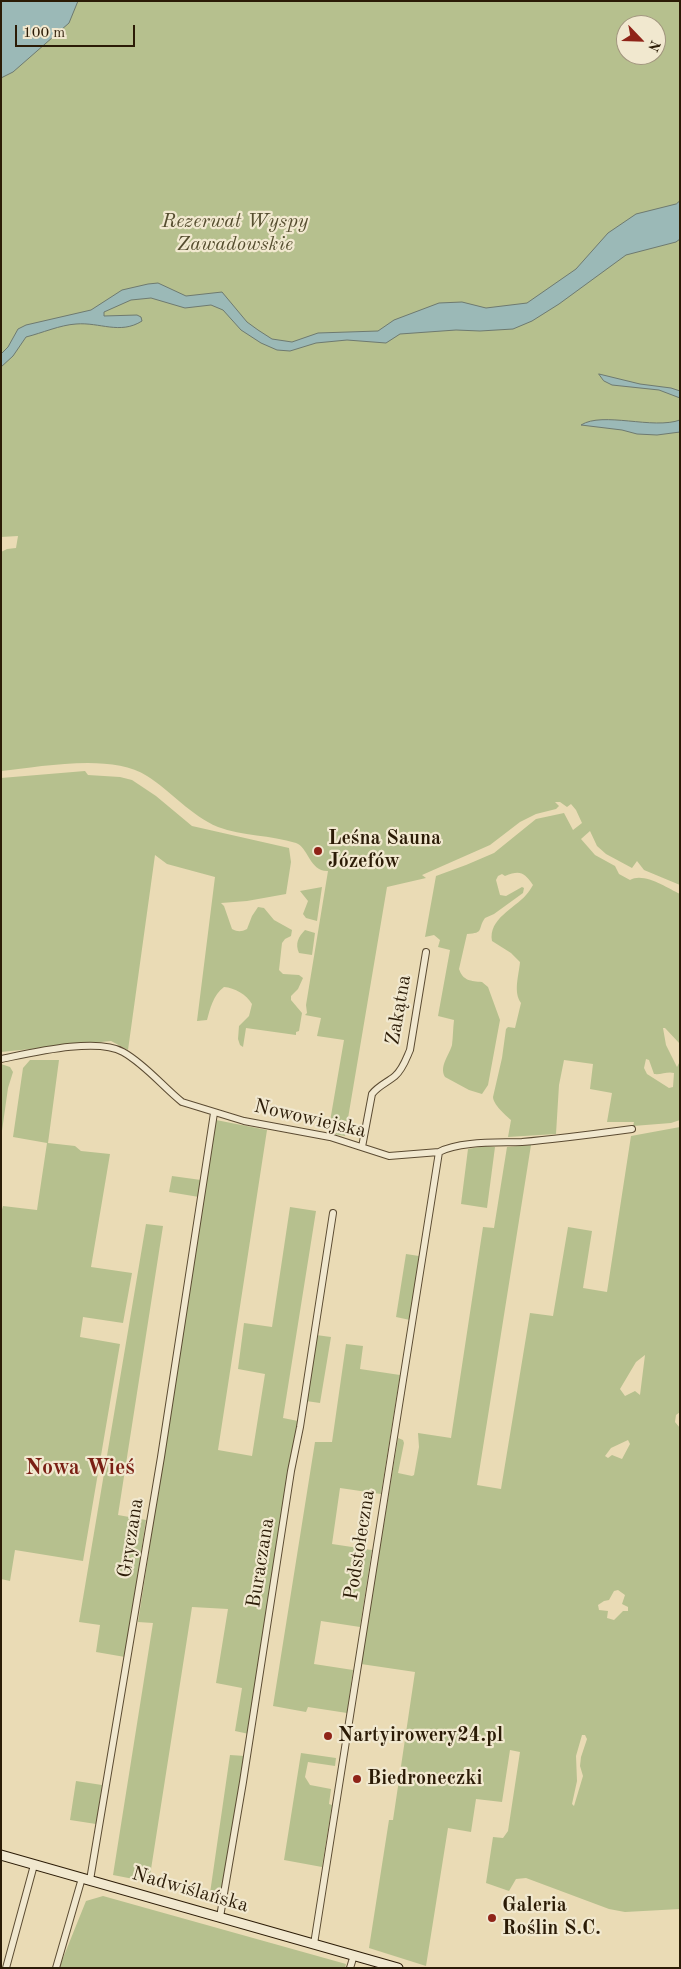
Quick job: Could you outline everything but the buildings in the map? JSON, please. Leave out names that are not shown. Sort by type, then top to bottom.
[{"type":"main road","name":"Nadwiślańska","points":[[1,1856],[398,1968]]},
{"type":"street","name":"Zakątna","points":[[362,1147],[372,1094],[397,1074],[405,1063],[410,1050],[426,952]]},
{"type":"street","name":"Nowowiejska","points":[[1,1059],[49,1050],[93,1046],[110,1048],[123,1052],[139,1063],[182,1102],[254,1123],[330,1137],[389,1156],[439,1152],[446,1148],[460,1146],[524,1142],[632,1129]]},
{"type":"street","name":"Gryczana","points":[[56,1968],[86,1879],[159,1467],[214,1112]]},
{"type":"street","name":"Podstołeczna","points":[[314,1944],[439,1152]]},
{"type":"street","name":"Buraczana","points":[[220,1917],[334,1213]]},
{"type":"street","points":[[6,1968],[34,1865]]},
{"type":"street","points":[[350,1968],[354,1955]]},
{"type":"green space","name":"Rezerwat Wyspy Zawadowskie","points":[[1,1],[680,1],[680,885],[644,870],[637,861],[632,868],[606,854],[597,846],[590,831],[581,839],[595,855],[615,866],[619,874],[630,880],[636,878],[649,879],[680,894],[680,1044],[663,1028],[666,1045],[677,1067],[680,1061],[680,1120],[671,1123],[633,1126],[634,1122],[607,1122],[612,1093],[590,1089],[593,1064],[564,1060],[559,1085],[556,1134],[508,1137],[511,1120],[497,1106],[493,1097],[502,1058],[506,1029],[508,1027],[515,1028],[521,1003],[517,994],[520,962],[511,953],[492,941],[492,933],[498,920],[526,895],[533,885],[521,873],[498,876],[496,880],[500,895],[506,896],[522,887],[524,888],[523,893],[494,914],[485,918],[480,930],[476,933],[467,934],[459,969],[465,978],[471,981],[482,982],[488,987],[500,1020],[488,1085],[482,1094],[469,1090],[445,1077],[443,1073],[445,1061],[452,1045],[454,1020],[438,1016],[450,950],[438,947],[440,940],[434,935],[425,937],[436,876],[494,853],[536,819],[564,813],[573,830],[582,823],[571,804],[567,807],[560,802],[555,802],[559,806],[556,809],[536,814],[520,822],[490,845],[422,875],[426,878],[387,887],[345,1136],[328,1133],[344,1040],[317,1036],[321,1018],[305,1015],[307,1013],[306,1005],[328,871],[317,868],[304,849],[296,843],[227,830],[208,822],[156,782],[132,769],[115,765],[76,763],[1,771],[1,552],[16,548],[18,536],[1,537]],"holes":[[[646,1059],[649,1060],[654,1074],[674,1073],[673,1087],[669,1088],[647,1074],[644,1068]]]},
{"type":"green space","points":[[85,771],[88,775],[120,777],[132,780],[156,796],[192,826],[289,848],[291,862],[286,894],[247,901],[221,903],[234,930],[243,931],[247,929],[258,907],[264,908],[274,920],[292,930],[291,936],[282,943],[279,970],[283,974],[299,975],[303,978],[298,989],[291,996],[291,1000],[302,1013],[299,1031],[296,1032],[296,1035],[246,1028],[243,1047],[240,1045],[238,1039],[239,1026],[249,1016],[252,1004],[240,992],[224,987],[215,998],[207,1020],[197,1021],[215,877],[167,864],[155,855],[128,1050],[111,1041],[1,1052],[1,778]]},
{"type":"green space","points":[[322,887],[317,921],[306,918],[303,914],[308,901],[300,891]]},
{"type":"green space","points":[[305,930],[315,933],[312,955],[299,953],[297,947],[298,941]]},
{"type":"green space","points":[[30,1060],[59,1060],[48,1143],[75,1146],[81,1151],[110,1154],[91,1267],[132,1273],[123,1323],[83,1317],[80,1337],[120,1344],[83,1561],[15,1550],[10,1581],[1,1579],[1,1213],[3,1206],[37,1210],[47,1143],[13,1137],[23,1068]]},
{"type":"green space","points":[[1,1064],[10,1067],[13,1072],[8,1088],[1,1138]]},
{"type":"green space","points":[[216,1120],[267,1130],[218,1450],[252,1456],[265,1374],[238,1369],[244,1323],[272,1327],[290,1207],[316,1211],[283,1418],[298,1421],[249,1734],[235,1731],[242,1688],[216,1683],[228,1609],[192,1607],[149,1882],[113,1875],[153,1623],[138,1622]]},
{"type":"green space","points":[[680,1127],[680,1412],[676,1415],[675,1422],[680,1428],[680,1909],[625,1912],[609,1909],[526,1878],[516,1879],[509,1891],[486,1883],[493,1837],[503,1838],[508,1831],[520,1752],[510,1750],[502,1802],[476,1799],[471,1832],[448,1828],[426,1966],[369,1948],[389,1820],[393,1820],[415,1672],[361,1664],[398,1438],[403,1440],[404,1443],[398,1473],[412,1476],[414,1475],[419,1447],[418,1433],[451,1438],[483,1227],[494,1228],[507,1147],[531,1145],[477,1485],[501,1489],[530,1313],[553,1316],[568,1227],[592,1231],[583,1288],[607,1292],[631,1136]],"holes":[[[645,1355],[640,1395],[635,1391],[625,1396],[620,1389],[636,1362]],[[628,1440],[630,1444],[622,1459],[612,1455],[608,1458],[605,1456],[611,1448]],[[618,1590],[625,1595],[622,1604],[628,1607],[628,1611],[623,1611],[614,1620],[607,1618],[608,1611],[599,1610],[598,1605],[609,1600],[614,1591]],[[582,1735],[585,1735],[587,1739],[580,1766],[583,1776],[574,1806],[572,1804],[577,1781],[576,1756]]]},
{"type":"green space","points":[[485,1146],[495,1147],[487,1208],[461,1204],[468,1149]]},
{"type":"green space","points":[[172,1176],[201,1180],[199,1197],[169,1192]]},
{"type":"green space","points":[[146,1224],[163,1226],[118,1515],[146,1520],[125,1657],[96,1652],[100,1625],[79,1622]]},
{"type":"green space","points":[[406,1254],[419,1256],[410,1320],[396,1317]]},
{"type":"green space","points":[[316,1335],[331,1337],[320,1403],[306,1401]]},
{"type":"green space","points":[[346,1344],[363,1346],[360,1369],[400,1375],[381,1494],[340,1488],[332,1544],[372,1550],[360,1627],[321,1621],[314,1664],[353,1670],[347,1713],[308,1707],[306,1712],[273,1706],[315,1442],[332,1442]]},
{"type":"green space","points":[[301,1753],[336,1758],[335,1766],[308,1762],[305,1777],[310,1785],[331,1789],[329,1804],[332,1805],[322,1867],[284,1860]]},
{"type":"green space","points":[[230,1755],[245,1756],[221,1903],[209,1900]]},
{"type":"green space","points":[[76,1781],[102,1785],[96,1824],[70,1820]]},
{"type":"green space","points":[[103,1896],[346,1964],[345,1968],[59,1968],[86,1901]]},
{"type":"water","points":[[1,1],[78,1],[69,23],[13,72],[1,78]]},
{"type":"water","points":[[680,201],[680,239],[676,242],[626,255],[559,304],[532,321],[513,329],[456,330],[400,334],[386,343],[347,340],[316,343],[290,351],[277,350],[261,343],[241,330],[223,310],[211,305],[185,308],[151,298],[131,300],[104,312],[104,316],[137,315],[141,317],[142,321],[134,325],[118,328],[85,324],[57,327],[26,337],[13,356],[1,367],[1,354],[8,347],[18,329],[26,325],[91,310],[122,290],[148,284],[158,283],[186,296],[222,292],[247,322],[258,330],[272,339],[292,342],[318,333],[378,331],[394,320],[439,303],[462,302],[486,308],[527,303],[576,269],[608,233],[636,214],[676,204]]},
{"type":"water","points":[[599,374],[640,384],[671,388],[680,391],[680,398],[659,390],[612,385],[604,381]]},
{"type":"water","points":[[602,420],[669,423],[680,420],[680,432],[657,435],[637,434],[622,430],[581,425],[590,421]]},
{"type":"place","name":"Leśna Sauna Józefów","points":[[318,851]]},
{"type":"place","name":"Nartyirowery24.pl","points":[[328,1736]]},
{"type":"place","name":"Biedroneczki","points":[[357,1779]]},
{"type":"place","name":"Galeria Roślin S.C.","points":[[492,1918]]},
{"type":"district","name":"Nowa Wieś","points":[[80,1468]]}]
